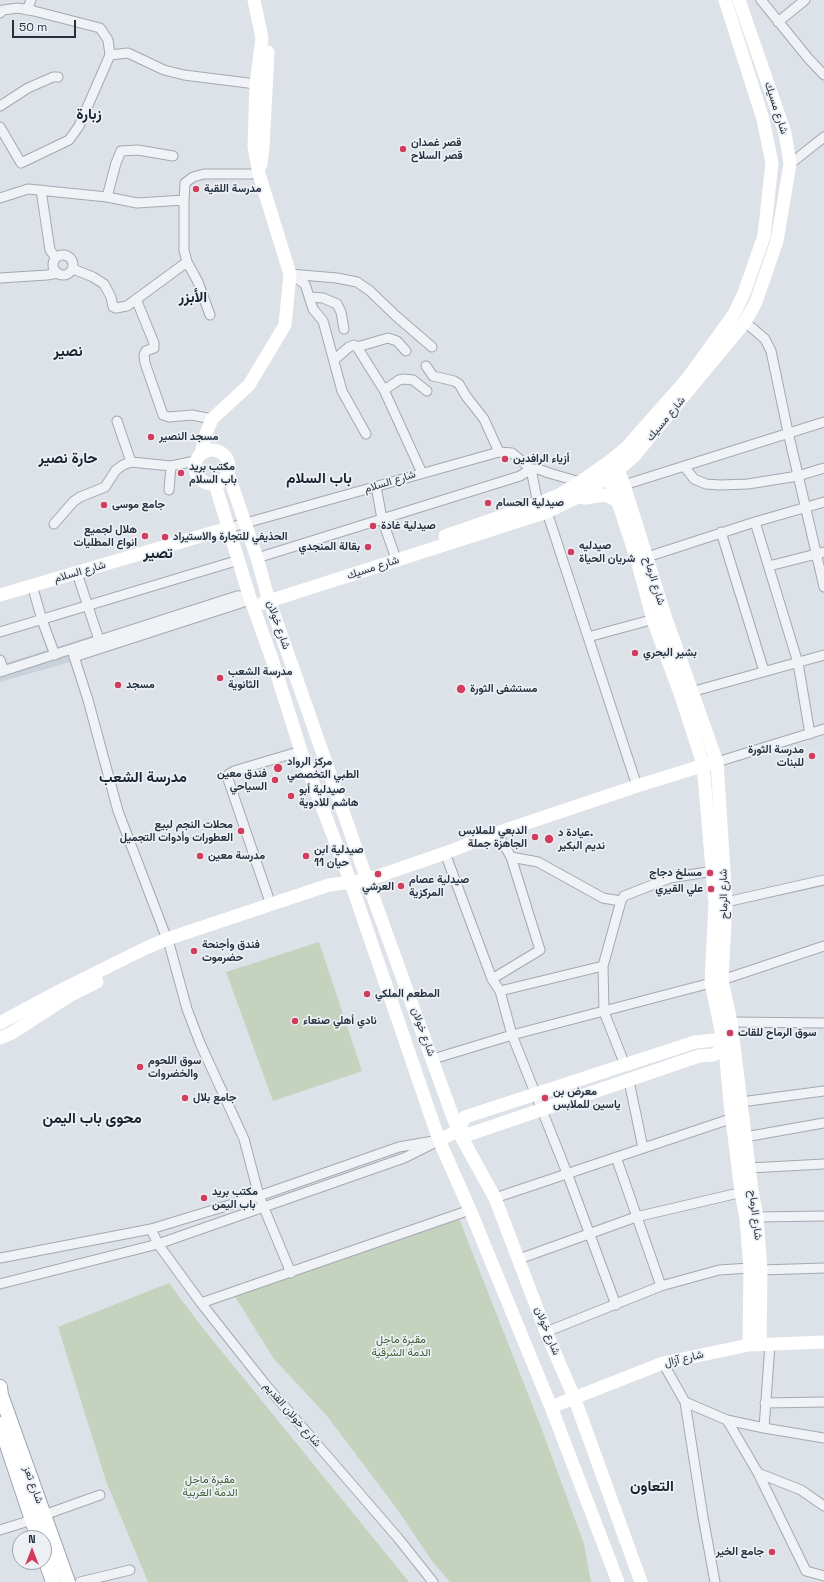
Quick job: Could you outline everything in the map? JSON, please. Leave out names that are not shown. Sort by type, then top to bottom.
[{"type":"main road","name":"شارع تعز","points":[[0,1392],[38,1518],[38,1530]]},
{"type":"main road","name":"شارع تعز","points":[[0,1424],[38,1518],[68,1582]]},
{"type":"main road","points":[[49,1570],[53,1582]]},
{"type":"street","points":[[0,13],[3,10],[20,6],[31,0]]},
{"type":"street","points":[[54,524],[73,502],[80,497],[105,487],[116,470],[123,464],[131,462],[171,466],[198,458],[206,451],[213,450],[224,455],[228,463],[228,473],[222,480],[215,484],[208,484],[198,478],[194,467],[198,458],[210,423],[249,385],[285,325],[290,274],[259,174],[254,147],[256,84],[262,38],[254,0]]},
{"type":"street","points":[[259,174],[263,148],[269,38],[261,0]]},
{"type":"street","name":"شارع مسيك","points":[[250,598],[268,597],[578,497],[609,468],[682,385],[734,314],[744,293],[764,236],[772,163],[762,120],[725,0]]},
{"type":"street","name":"شارع مسيك","points":[[268,597],[394,553],[543,508],[559,495],[580,482],[609,468],[638,450],[745,322],[756,302],[778,241],[790,164],[785,133],[739,0]]},
{"type":"street","points":[[761,0],[824,75]]},
{"type":"street","points":[[778,22],[805,0]]},
{"type":"street","points":[[0,127],[21,163],[69,140],[79,126],[110,55],[108,40],[100,28],[20,6]]},
{"type":"street","points":[[110,55],[128,53],[164,70],[184,75],[256,84]]},
{"type":"street","points":[[0,106],[28,88],[58,77]]},
{"type":"street","points":[[790,164],[824,137]]},
{"type":"street","points":[[107,197],[116,163],[121,151],[138,150],[173,156]]},
{"type":"street","points":[[210,315],[198,282],[187,262],[184,250],[185,236],[183,217],[185,183],[193,177],[204,174],[259,174]]},
{"type":"street","points":[[0,198],[28,188],[137,202],[184,200]]},
{"type":"street","points":[[41,190],[50,250],[56,258]]},
{"type":"street","points":[[0,278],[58,273],[61,275],[68,274],[73,269],[73,262],[69,257],[62,255],[56,258],[53,264],[55,271],[58,273]]},
{"type":"street","points":[[73,269],[93,277],[104,284],[111,296],[113,307],[116,308],[127,306],[187,262]]},
{"type":"street","points":[[290,274],[305,284],[313,309],[323,321],[342,391],[366,434]]},
{"type":"street","points":[[290,274],[337,278],[357,282],[370,291],[432,347]]},
{"type":"street","points":[[309,296],[323,298],[337,304],[341,312],[344,329]]},
{"type":"street","points":[[136,299],[154,343],[154,348],[146,351],[144,355],[145,364],[163,415],[169,417],[192,415],[210,423],[219,452]]},
{"type":"street","points":[[745,322],[765,339],[771,351],[805,508],[820,553],[824,587]]},
{"type":"street","points":[[334,360],[349,347],[354,345],[357,347],[388,338],[397,341],[406,351]]},
{"type":"street","points":[[357,347],[384,390],[422,473]]},
{"type":"street","points":[[426,366],[434,376],[454,381],[459,384],[466,396],[484,419],[499,452],[512,453],[531,469],[637,786]]},
{"type":"street","points":[[384,390],[399,380],[404,379],[413,380],[427,391]]},
{"type":"street","points":[[117,421],[131,462]]},
{"type":"street","points":[[624,485],[788,432],[824,422]]},
{"type":"street","name":"شارع السلام","points":[[0,595],[245,523],[499,452]]},
{"type":"street","points":[[169,490],[171,466]]},
{"type":"street","points":[[684,466],[694,479],[706,484],[748,484],[798,476],[824,468]]},
{"type":"street","name":"شارع الرماح","points":[[609,468],[624,485],[647,557],[659,618],[681,696],[703,764],[713,871],[717,982],[730,1050],[739,1112],[746,1191],[746,1219],[755,1269]]},
{"type":"street","name":"شارع الرماح","points":[[609,468],[618,502],[637,560],[659,618],[691,692],[716,762],[726,902],[717,982],[731,1022],[730,1050],[739,1112],[746,1137],[749,1168],[746,1191],[757,1217],[755,1269],[760,1344]]},
{"type":"street","points":[[257,558],[520,476],[531,469],[538,469],[580,482]]},
{"type":"street","name":"شارع خولان","points":[[228,473],[257,558],[268,597],[367,880],[458,1131],[495,1198],[546,1332],[574,1397],[641,1582]]},
{"type":"street","name":"شارع خولان","points":[[215,484],[250,598],[272,659],[301,751],[351,883],[439,1140],[470,1210],[551,1407],[618,1582]]},
{"type":"street","points":[[376,486],[382,519],[394,553]]},
{"type":"street","points":[[220,500],[221,495],[226,491],[231,491],[236,495]]},
{"type":"street","points":[[578,497],[586,498],[603,495],[618,502]]},
{"type":"street","points":[[647,557],[721,532],[824,502]]},
{"type":"street","points":[[755,522],[798,663],[810,734]]},
{"type":"street","points":[[721,532],[764,671]]},
{"type":"street","points":[[769,566],[820,553]]},
{"type":"street","points":[[0,632],[239,560]]},
{"type":"street","points":[[77,573],[99,640]]},
{"type":"street","points":[[32,585],[42,620],[55,655]]},
{"type":"street","points":[[73,653],[99,640],[237,596],[250,598]]},
{"type":"street","points":[[0,660],[2,672],[55,655],[73,653],[247,601],[250,598]]},
{"type":"street","points":[[588,637],[659,618]]},
{"type":"street","points":[[73,653],[88,700],[118,811],[168,943],[187,1009],[200,1044],[244,1139],[259,1196],[265,1207],[291,1272]]},
{"type":"street","points":[[272,659],[288,653]]},
{"type":"street","points":[[691,692],[824,655]]},
{"type":"street","points":[[168,943],[329,885],[367,880],[497,833],[703,764],[716,762],[824,729]]},
{"type":"street","points":[[271,906],[228,779],[229,774],[234,771],[301,751]]},
{"type":"street","points":[[492,979],[540,950],[511,857],[497,833]]},
{"type":"street","points":[[445,853],[492,979],[500,991],[512,1035],[567,1173],[616,1305]]},
{"type":"street","points":[[511,857],[538,862],[603,898],[621,901]]},
{"type":"street","points":[[625,1065],[604,1012],[603,966],[621,901],[624,896],[670,878],[713,871]]},
{"type":"street","points":[[726,902],[824,880]]},
{"type":"street","points":[[0,1023],[66,992],[146,948],[168,943],[332,894],[351,883]]},
{"type":"street","points":[[433,1059],[512,1035],[717,982],[824,947]]},
{"type":"street","points":[[500,991],[603,966]]},
{"type":"street","points":[[0,1047],[6,1036],[66,992]]},
{"type":"street","points":[[731,1022],[824,1023]]},
{"type":"street","points":[[0,1284],[158,1244],[265,1207],[404,1158],[458,1131],[465,1117],[695,1042],[714,1040],[730,1050]]},
{"type":"street","points":[[458,1131],[470,1134],[699,1056],[713,1055],[730,1050]]},
{"type":"street","points":[[629,1081],[643,1148]]},
{"type":"street","points":[[495,1198],[643,1148],[739,1112],[824,1091]]},
{"type":"street","points":[[746,1137],[824,1123]]},
{"type":"street","points":[[0,1258],[151,1229],[259,1196],[399,1147],[439,1140]]},
{"type":"street","points":[[616,1157],[661,1286]]},
{"type":"street","points":[[749,1168],[824,1164]]},
{"type":"street","points":[[519,1258],[636,1217],[746,1191]]},
{"type":"street","points":[[201,1303],[470,1210]]},
{"type":"street","points":[[757,1217],[824,1216]]},
{"type":"street","name":"شارع خولان القديم","points":[[151,1229],[158,1244],[201,1303],[265,1384],[398,1538],[433,1582]]},
{"type":"street","points":[[546,1332],[661,1286],[719,1270],[824,1268]]},
{"type":"street","name":"شارع آزال","points":[[551,1407],[662,1363],[760,1344],[824,1342]]},
{"type":"street","points":[[760,1344],[765,1403],[764,1428]]},
{"type":"street","points":[[662,1363],[685,1402],[715,1582]]},
{"type":"street","points":[[685,1402],[727,1420],[824,1438]]},
{"type":"street","points":[[765,1403],[824,1402]]},
{"type":"street","points":[[727,1420],[758,1473],[806,1571],[824,1576]]},
{"type":"street","points":[[758,1473],[801,1490],[824,1506]]},
{"type":"street","points":[[0,1530],[38,1518],[100,1495]]},
{"type":"street","points":[[80,1582],[130,1570]]},
{"type":"shaded area","points":[[97,634],[102,653],[0,682],[0,665]]},
{"type":"green space","name":"نادي أهلي صنعاء","points":[[319,942],[362,1071],[273,1101],[226,972]]},
{"type":"green space","name":"مقبرة ماجل الدمة الشرقية","points":[[458,1216],[541,1427],[584,1544],[591,1582],[450,1582],[432,1561],[397,1509],[327,1416],[274,1359],[234,1295]]},
{"type":"green space","name":"مقبرة ماجل الدمة الغربية","points":[[169,1283],[202,1327],[409,1582],[148,1582],[106,1481],[58,1327]]},
{"type":"place","name":"قصر غمدان قصر السلاح","points":[[403,149]]},
{"type":"place","name":"مدرسة اللقية","points":[[196,189]]},
{"type":"place","name":"مسجد النصير","points":[[151,437]]},
{"type":"place","name":"أزياء الرافدين","points":[[505,459]]},
{"type":"place","name":"مكتب بريد باب السلام","points":[[181,473]]},
{"type":"place","name":"صيدلية الحسام","points":[[488,503]]},
{"type":"place","name":"جامع موسى","points":[[104,505]]},
{"type":"place","name":"صيدلية غادة","points":[[373,526]]},
{"type":"place","name":"هلال لجميع انواع المطليات","points":[[145,536]]},
{"type":"place","name":"الحذيفي للتجارة والاستيراد","points":[[165,537]]},
{"type":"place","name":"بقالة المنجدي","points":[[368,547]]},
{"type":"place","name":"صيدليه شريان الحياة","points":[[571,552]]},
{"type":"place","name":"بشير البحري","points":[[635,653]]},
{"type":"place","name":"مدرسة الشعب الثانوية","points":[[220,678]]},
{"type":"place","name":"مسجد","points":[[118,685]]},
{"type":"place","name":"مستشفى الثورة","points":[[461,689]]},
{"type":"place","name":"مدرسة الثورة للبنات","points":[[812,756]]},
{"type":"place","name":"مركز الرواد الطبي التخصصي","points":[[278,768]]},
{"type":"place","name":"فندق معين السياحي","points":[[275,780]]},
{"type":"place","name":"صيدلية أبو هاشم للادوية","points":[[291,796]]},
{"type":"place","name":"محلات النجم لبيع العطورات وأدوات التجميل","points":[[241,831]]},
{"type":"place","name":"الدبعي للملابس الجاهزة جملة","points":[[535,837]]},
{"type":"place","name":"عيادة د. نديم البكير","points":[[549,839]]},
{"type":"place","name":"مدرسة معين","points":[[200,856]]},
{"type":"place","name":"صيدلية ابن حيان 11","points":[[306,856]]},
{"type":"place","name":"مسلخ دجاج","points":[[710,873]]},
{"type":"place","name":"العرشي","points":[[378,874]]},
{"type":"place","name":"صيدلية عصام المركزية","points":[[401,886]]},
{"type":"place","name":"علي القيري","points":[[711,889]]},
{"type":"place","name":"فندق وأجنحة حضرموت","points":[[194,951]]},
{"type":"place","name":"المطعم الملكي","points":[[367,994]]},
{"type":"place","name":"نادي أهلي صنعاء","points":[[295,1021]]},
{"type":"place","name":"سوق الرماح للقات","points":[[730,1033]]},
{"type":"place","name":"سوق اللحوم والخضروات","points":[[140,1067]]},
{"type":"place","name":"جامع بلال","points":[[185,1098]]},
{"type":"place","name":"معرض بن ياسين للملابس","points":[[545,1098]]},
{"type":"place","name":"مكتب بريد باب اليمن","points":[[204,1198]]},
{"type":"place","name":"جامع الخير","points":[[772,1552]]},
{"type":"district","name":"زبارة","points":[[89,115]]},
{"type":"district","name":"الأبزر","points":[[193,298]]},
{"type":"district","name":"نصير","points":[[68,352]]},
{"type":"district","name":"حارة نصير","points":[[68,459]]},
{"type":"district","name":"باب السلام","points":[[319,479]]},
{"type":"district","name":"تصير","points":[[158,554]]},
{"type":"district","name":"مدرسة الشعب","points":[[143,778]]},
{"type":"district","name":"محوى باب اليمن","points":[[92,1119]]},
{"type":"district","name":"التعاون","points":[[652,1487]]}]
